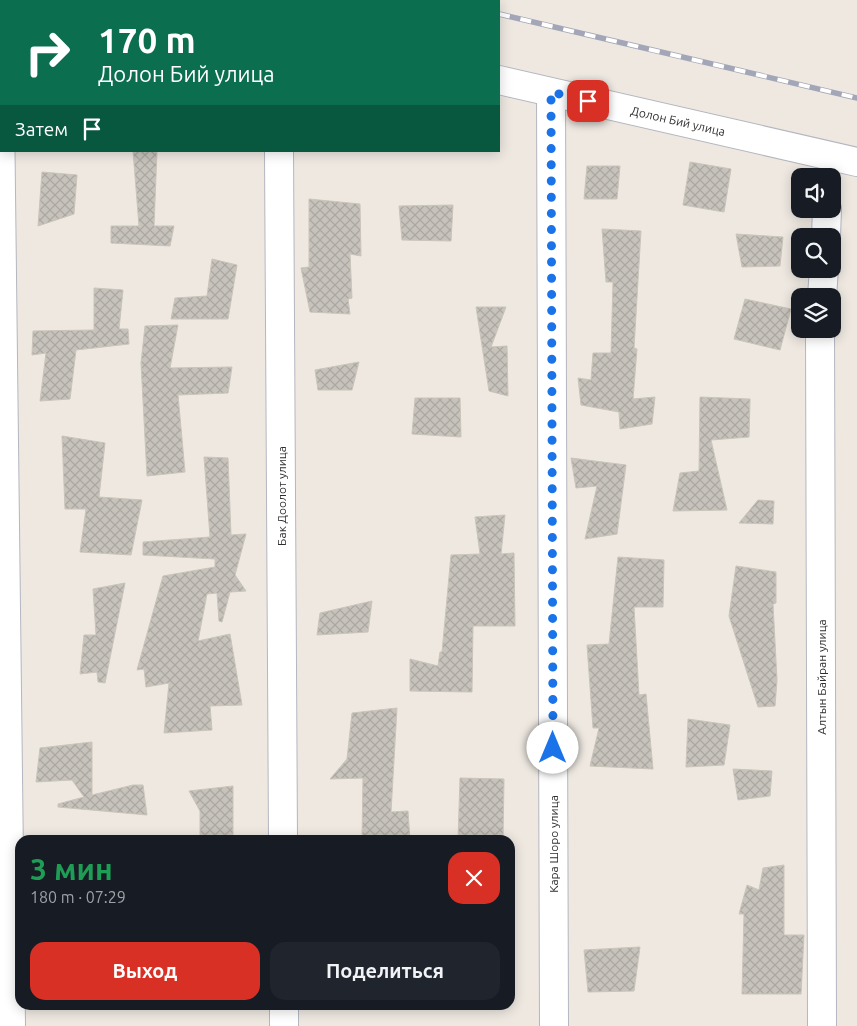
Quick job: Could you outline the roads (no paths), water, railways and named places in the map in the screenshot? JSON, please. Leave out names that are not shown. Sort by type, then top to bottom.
[{"type":"street","name":"Долон Бий улица","points":[[500,80],[830,166],[857,162]]},
{"type":"street","name":"Кара Шоро улица","points":[[551,92],[554,1026]]},
{"type":"street","points":[[1,152],[11,1026]]},
{"type":"street","name":"Бак Доолот улица","points":[[279,152],[283,835]]},
{"type":"street","name":"Алтын Байран улица","points":[[820,338],[822,1026]]},
{"type":"street","points":[[284,1010],[284,1026]]},
{"type":"railway","points":[[500,14],[857,98]]}]
